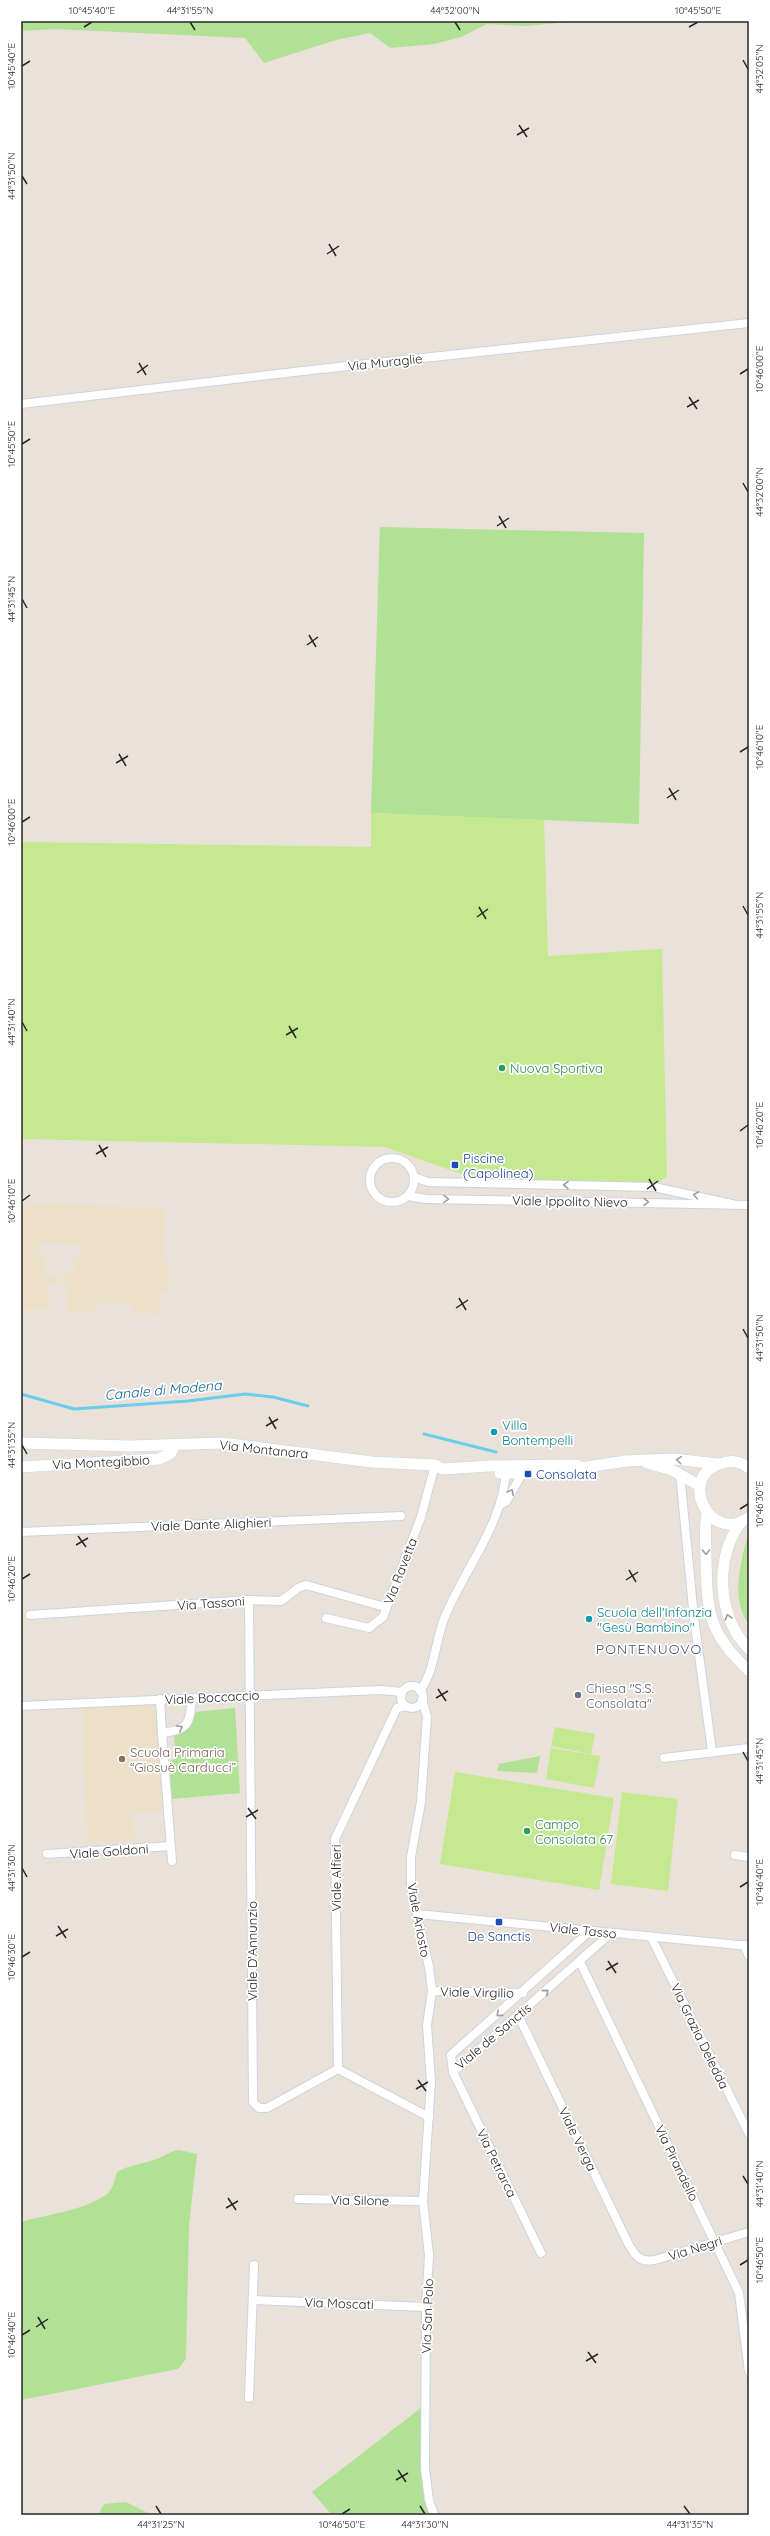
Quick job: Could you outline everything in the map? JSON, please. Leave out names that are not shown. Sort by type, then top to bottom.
[{"type":"main road","name":"Via Montanara","points":[[21,1443],[174,1445],[230,1443],[372,1462],[435,1466],[442,1476],[577,1465],[580,1468],[639,1461],[674,1459],[718,1464],[737,1462],[748,1466]]},
{"type":"main road","name":"Via Montegibbio","points":[[21,1467],[159,1459],[171,1453],[174,1445]]},
{"type":"main road","name":"Via Montanara","points":[[639,1461],[680,1474],[700,1486]]},
{"type":"main road","points":[[718,1464],[704,1476],[700,1486],[700,1500],[707,1513],[707,1600],[715,1629],[729,1652],[749,1671]]},
{"type":"main road","name":"Via Montanara","points":[[506,1470],[522,1474],[577,1472],[580,1468]]},
{"type":"main road","points":[[707,1513],[722,1522],[745,1519]]},
{"type":"main road","points":[[745,1519],[729,1546],[723,1576],[724,1600],[730,1624],[740,1640],[749,1649]]},
{"type":"street","name":"Via Muraglie","points":[[21,404],[311,370],[749,323]]},
{"type":"street","points":[[394,1158],[405,1162],[414,1177],[413,1187],[408,1196],[396,1201],[381,1199],[372,1189],[371,1174],[381,1161],[394,1158]]},
{"type":"street","name":"Viale Ippolito Nievo","points":[[414,1177],[428,1182],[654,1187],[730,1202],[733,1205]]},
{"type":"street","name":"Viale Ippolito Nievo","points":[[408,1196],[426,1198],[749,1205]]},
{"type":"street","name":"Via Ravetta","points":[[326,1618],[369,1628],[382,1617],[421,1517],[435,1466]]},
{"type":"street","points":[[420,1691],[411,1687],[402,1692],[402,1701],[405,1706],[415,1707],[422,1700],[420,1691],[428,1677],[444,1619],[501,1504],[506,1470]]},
{"type":"street","points":[[501,1504],[506,1502],[522,1474]]},
{"type":"street","points":[[680,1474],[694,1618],[712,1751]]},
{"type":"street","name":"Viale Dante Alighieri","points":[[21,1532],[401,1516]]},
{"type":"street","name":"Via Tassoni","points":[[30,1616],[249,1600],[281,1601],[298,1588],[306,1585],[385,1607]]},
{"type":"street","name":"Viale D'Annunzio","points":[[249,1600],[253,2102],[259,2108],[267,2108],[338,2069]]},
{"type":"street","name":"Viale Boccaccio","points":[[21,1706],[250,1694],[380,1690],[402,1692]]},
{"type":"street","points":[[162,1733],[180,1730],[187,1724],[191,1715],[192,1698]]},
{"type":"street","points":[[160,1699],[172,1861]]},
{"type":"street","name":"Viale Ariosto","points":[[422,1700],[427,1716],[421,1802],[411,1857],[411,1887],[432,1991],[427,2024],[432,2081],[429,2117]]},
{"type":"street","name":"Viale Alfieri","points":[[338,2069],[335,1839],[397,1708],[405,1706]]},
{"type":"street","points":[[664,1758],[712,1751],[749,1748]]},
{"type":"street","name":"Viale Goldoni","points":[[47,1854],[171,1846]]},
{"type":"street","points":[[734,1855],[749,1857]]},
{"type":"street","name":"Viale Tasso","points":[[417,1914],[746,1946]]},
{"type":"street","name":"Viale de Sanctis","points":[[453,2072],[451,2055],[523,1994],[590,1931]]},
{"type":"street","name":"Viale de Sanctis","points":[[453,2072],[580,1962],[611,1933]]},
{"type":"street","name":"Via Grazia Deledda","points":[[651,1937],[749,2134]]},
{"type":"street","points":[[746,1946],[749,1956]]},
{"type":"street","name":"Via Pirandello","points":[[580,1962],[739,2293],[749,2372]]},
{"type":"street","name":"Viale Virgilio","points":[[432,1991],[523,1994]]},
{"type":"street","name":"Viale Verga","points":[[518,2015],[630,2247],[641,2261]]},
{"type":"street","points":[[338,2069],[429,2117]]},
{"type":"street","name":"Via Petrarca","points":[[453,2072],[541,2253]]},
{"type":"street","name":"Via San Polo","points":[[429,2117],[423,2201],[429,2247],[426,2307],[425,2470],[429,2500],[434,2515]]},
{"type":"street","name":"Via Silone","points":[[298,2199],[423,2201]]},
{"type":"street","name":"Via Negri","points":[[641,2261],[654,2260],[749,2232]]},
{"type":"street","points":[[250,2398],[254,2264]]},
{"type":"street","name":"Via Moscati","points":[[253,2300],[426,2307]]},
{"type":"shaded area","points":[[39,1203],[164,1208],[163,1261],[169,1261],[168,1291],[160,1291],[160,1314],[133,1313],[133,1304],[95,1303],[94,1312],[67,1311],[68,1285],[61,1285],[61,1275],[74,1273],[75,1259],[80,1259],[80,1244],[39,1243],[38,1258],[45,1258],[45,1273],[56,1275],[56,1284],[49,1284],[49,1310],[22,1310],[21,1205],[39,1205]]},
{"type":"shaded area","name":"Scuola Primaria “Giosuè Carducci”","points":[[157,1705],[162,1811],[133,1813],[135,1840],[87,1843],[82,1707]]},
{"type":"green space","points":[[21,21],[582,21],[524,26],[487,24],[461,37],[434,44],[390,48],[370,33],[336,40],[264,63],[245,38],[56,29],[21,31]]},
{"type":"green space","points":[[380,527],[644,533],[639,824],[371,813]]},
{"type":"green space","points":[[371,813],[544,820],[548,956],[662,949],[667,1176],[648,1191],[501,1188],[385,1147],[21,1139],[21,842],[371,847]]},
{"type":"green space","points":[[749,1535],[749,1625],[741,1609],[738,1585],[742,1559]]},
{"type":"green space","points":[[235,1708],[240,1793],[172,1799],[169,1761],[176,1759],[174,1736],[182,1733],[188,1728],[195,1712]]},
{"type":"green space","points":[[555,1727],[595,1734],[591,1754],[551,1746]]},
{"type":"green space","points":[[551,1748],[600,1756],[594,1788],[546,1779]]},
{"type":"green space","points":[[540,1756],[537,1773],[497,1771],[499,1764]]},
{"type":"green space","name":"Campo Consolata 67","points":[[455,1772],[614,1798],[599,1890],[440,1864]]},
{"type":"green space","points":[[622,1792],[678,1799],[668,1891],[611,1884]]},
{"type":"green space","points":[[179,2150],[197,2154],[189,2225],[186,2359],[178,2369],[21,2400],[21,2222],[76,2208],[98,2200],[107,2194],[111,2189],[117,2172]]},
{"type":"green space","points":[[426,2404],[431,2515],[332,2515],[312,2492]]},
{"type":"green space","points":[[126,2502],[152,2515],[98,2515],[104,2504]]},
{"type":"waterway","name":"Canale di Modena","points":[[21,1394],[74,1409],[188,1401],[245,1394],[273,1397],[308,1406]]},
{"type":"waterway","name":"Canale di Modena","points":[[424,1434],[496,1452]]},
{"type":"place","name":"Nuova Sportiva","points":[[502,1068]]},
{"type":"place","name":"Piscine (Capolinea)","points":[[455,1165]]},
{"type":"place","name":"Villa Bontempelli","points":[[494,1432]]},
{"type":"place","name":"Consolata","points":[[528,1474]]},
{"type":"place","name":"Scuola dell'Infanzia \"Gesù Bambino\"","points":[[589,1619]]},
{"type":"place","name":"Chiesa \"S.S. Consolata\"","points":[[578,1695]]},
{"type":"place","name":"Scuola Primaria “Giosuè Carducci”","points":[[122,1759]]},
{"type":"place","name":"Campo Consolata 67","points":[[527,1831]]},
{"type":"place","name":"De Sanctis","points":[[499,1922]]},
{"type":"district","name":"PONTENUOVO","points":[[649,1649]]}]
